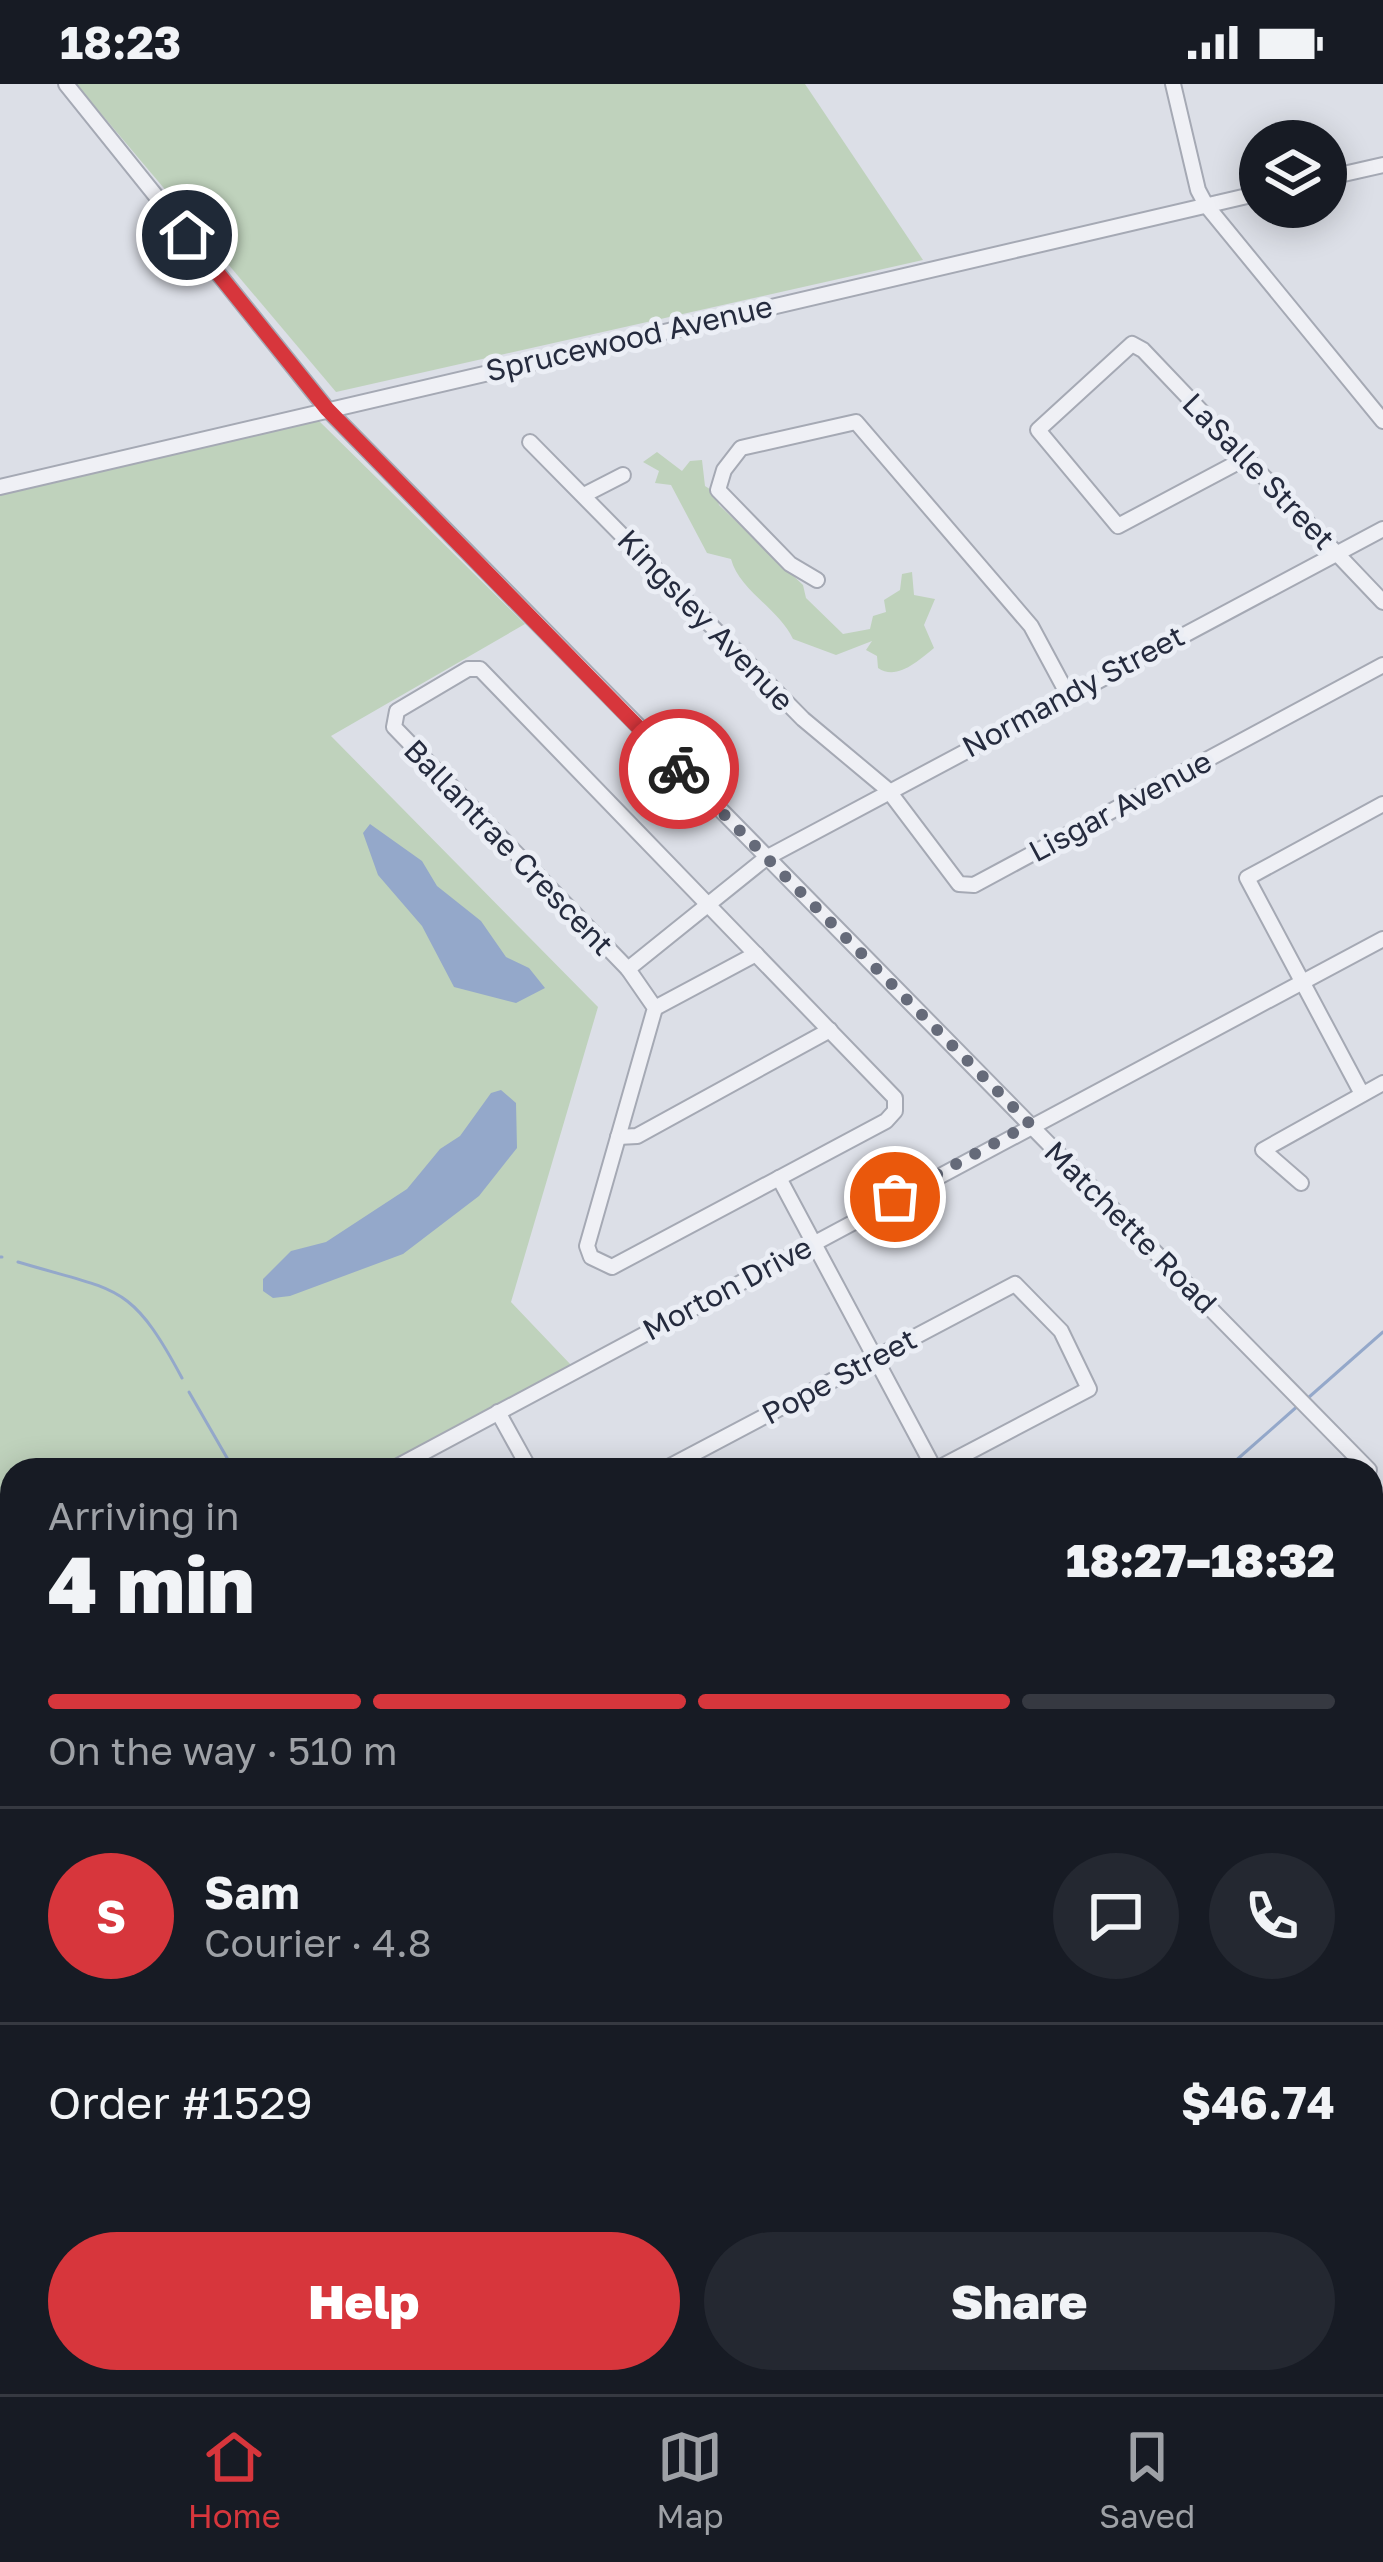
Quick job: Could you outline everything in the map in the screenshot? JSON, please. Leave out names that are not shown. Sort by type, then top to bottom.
[{"type":"street","name":"Matchette Road","points":[[66,84],[327,409],[1358,1458]]},
{"type":"street","points":[[1173,84],[1198,190],[1206,205],[1383,421]]},
{"type":"street","points":[[1347,173],[1383,165]]},
{"type":"street","name":"Sprucewood Avenue","points":[[0,487],[1239,198]]},
{"type":"street","name":"LaSalle Street","points":[[1246,458],[1118,526],[1038,430],[1132,344],[1246,458],[1383,602]]},
{"type":"street","points":[[817,580],[790,564],[718,490],[724,470],[741,448],[856,422],[1031,626],[1067,693]]},
{"type":"street","name":"Kingsley Avenue","points":[[530,442],[803,719],[888,790]]},
{"type":"street","points":[[584,495],[623,475]]},
{"type":"street","name":"Normandy Street","points":[[628,969],[766,858],[1067,693],[1383,529]]},
{"type":"street","name":"Lisgar Avenue","points":[[888,790],[959,884],[974,885],[1383,665]]},
{"type":"street","name":"Ballantrae Crescent","points":[[628,969],[394,728],[398,711],[468,669],[480,669],[707,902]]},
{"type":"street","points":[[1362,1094],[1247,878],[1383,804]]},
{"type":"street","points":[[707,902],[830,1030],[895,1098],[895,1111],[612,1268],[601,1265],[586,1246],[655,1008],[756,953]]},
{"type":"street","name":"Morton Drive","points":[[413,1458],[1383,939]]},
{"type":"street","points":[[628,969],[655,1008]]},
{"type":"street","points":[[618,1137],[637,1136],[830,1030]]},
{"type":"street","points":[[1301,1184],[1263,1150],[1383,1083]]},
{"type":"street","points":[[779,1178],[928,1458]]},
{"type":"street","name":"Pope Street","points":[[686,1458],[1015,1284],[1061,1331],[1089,1389],[958,1458]]},
{"type":"street","points":[[498,1412],[523,1458]]},
{"type":"green space","points":[[76,84],[805,84],[923,260],[336,392]]},
{"type":"green space","points":[[317,419],[525,624],[331,736],[598,1007],[511,1302],[571,1365],[397,1458],[0,1458],[0,490]]},
{"type":"green space","points":[[657,452],[682,471],[690,461],[702,460],[705,486],[716,493],[719,505],[803,585],[806,598],[843,634],[870,629],[873,616],[886,612],[884,600],[900,590],[902,574],[912,572],[914,595],[935,599],[924,625],[934,648],[907,668],[893,672],[878,668],[877,656],[866,650],[872,641],[836,655],[793,639],[742,580],[731,559],[707,553],[671,485],[655,483],[659,471],[643,462]]},
{"type":"water","points":[[370,824],[422,861],[437,886],[481,921],[506,957],[529,968],[545,988],[516,1003],[454,987],[422,926],[378,875],[363,833]]},
{"type":"water","points":[[501,1090],[516,1103],[517,1148],[479,1196],[403,1254],[290,1296],[273,1298],[263,1291],[263,1279],[291,1251],[326,1242],[407,1189],[440,1149],[460,1136],[491,1093]]},
{"type":"waterway","points":[[18,1262],[118,1295],[148,1323],[182,1378]]},
{"type":"waterway","points":[[1308,1398],[1383,1332]]},
{"type":"waterway","points":[[189,1392],[227,1458]]},
{"type":"waterway","points":[[1239,1458],[1300,1404]]},
{"type":"way so far","points":[[679,769],[1030,1124],[895,1197]]},
{"type":"route","points":[[187,235],[327,409],[679,769]]}]
